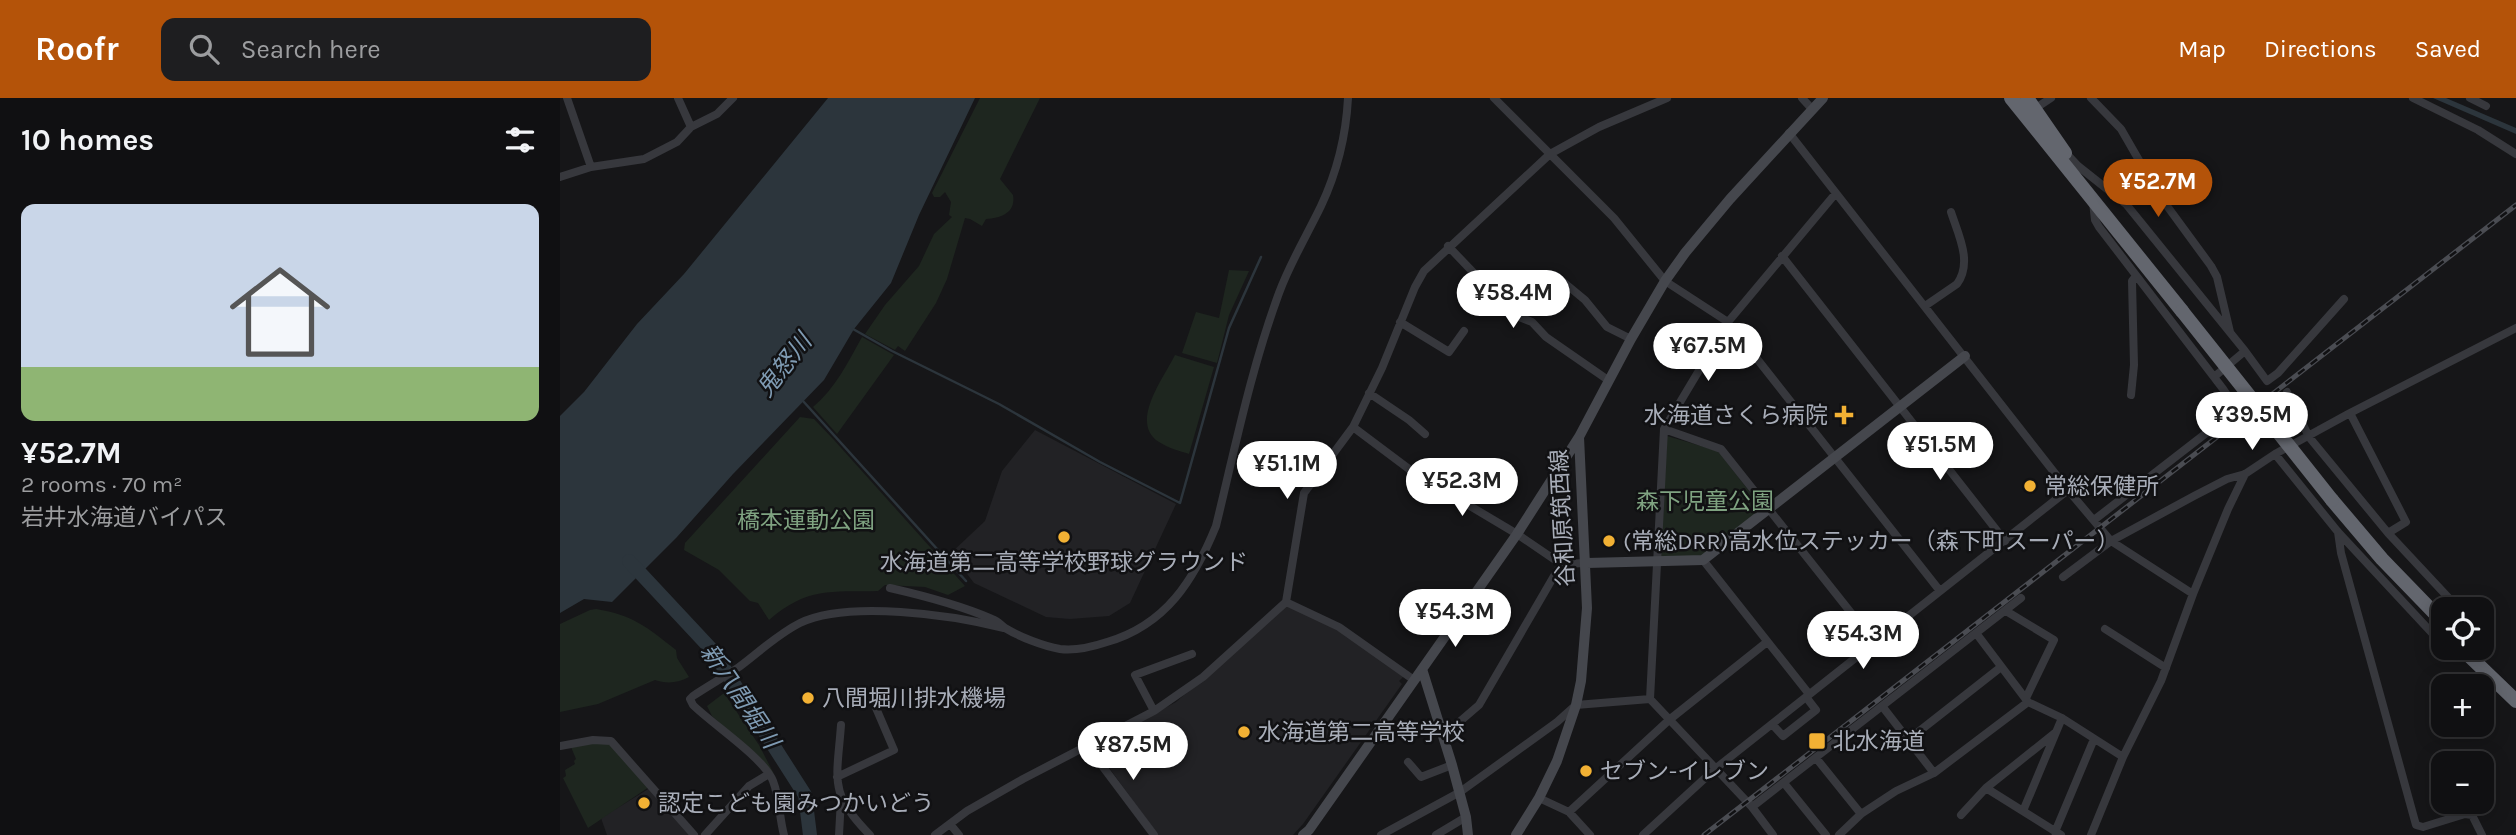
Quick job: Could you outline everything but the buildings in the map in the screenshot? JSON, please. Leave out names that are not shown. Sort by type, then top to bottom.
[{"type":"highway","points":[[2011,98],[2029,108],[2062,148],[2105,215]]},
{"type":"highway","points":[[2029,108],[2092,199],[2332,500],[2431,614]]},
{"type":"highway","points":[[2404,583],[2431,610]]},
{"type":"highway","points":[[2475,660],[2516,701]]},
{"type":"highway","points":[[2478,660],[2516,689]]},
{"type":"street","points":[[567,98],[591,167]]},
{"type":"street","points":[[678,98],[691,127]]},
{"type":"street","points":[[560,177],[591,167],[644,159],[677,142],[691,127],[717,114],[733,98]]},
{"type":"street","points":[[784,835],[780,823],[779,797],[769,774],[693,705],[690,699],[802,622],[839,614],[920,614],[977,621],[1059,649],[1091,647],[1114,640],[1148,624],[1159,617],[1183,590],[1206,551],[1216,526],[1263,338],[1292,263],[1322,204],[1336,169],[1345,135],[1348,98]]},
{"type":"street","points":[[1494,98],[1614,218],[1665,281],[1728,322],[1940,591]]},
{"type":"street","points":[[935,835],[967,811],[1023,779],[1154,711],[1203,677],[1286,602],[1304,493],[1353,428],[1424,271],[1550,154],[1599,127],[1667,98]]},
{"type":"street","points":[[1802,98],[1812,109]]},
{"type":"street","name":"谷和原筑西線","points":[[1516,835],[1539,798],[1557,761],[1576,705],[1586,632],[1587,563],[1579,437],[1631,339],[1685,253],[1789,132],[1823,98]]},
{"type":"street","points":[[2029,108],[2051,98]]},
{"type":"street","points":[[2091,98],[2121,129],[2159,195],[2217,276],[2231,335]]},
{"type":"street","points":[[2413,98],[2478,130],[2516,154]]},
{"type":"street","points":[[2470,98],[2486,106]]},
{"type":"street","points":[[1789,132],[2111,541],[2193,594]]},
{"type":"street","points":[[2062,148],[2086,173],[2126,204],[2267,381],[2278,373],[2344,299]]},
{"type":"street","points":[[1773,835],[1752,807],[1650,699],[1664,429],[1728,322],[1836,193]]},
{"type":"street","points":[[2092,199],[2095,220],[2099,227],[2232,403],[2232,409],[2227,416],[2094,520]]},
{"type":"street","points":[[1924,306],[1961,279],[1965,258],[1951,212]]},
{"type":"street","points":[[1448,246],[1514,315],[1532,323],[1546,337],[1608,380]]},
{"type":"street","points":[[1782,256],[2005,541]]},
{"type":"street","points":[[1556,276],[1586,300],[1607,327],[1631,339]]},
{"type":"street","points":[[2131,395],[2134,365],[2132,281],[2136,276]]},
{"type":"street","points":[[1400,322],[1449,352],[1464,331]]},
{"type":"street","points":[[2063,577],[2111,541],[2227,479],[2245,474],[2274,454],[2350,413],[2516,328]]},
{"type":"street","points":[[2214,377],[2245,351]]},
{"type":"street","points":[[1353,428],[1413,472],[1517,534],[1561,564],[1703,560],[1965,356]]},
{"type":"street","points":[[2287,392],[2309,437],[2388,533],[2448,597]]},
{"type":"street","points":[[1369,393],[1425,434]]},
{"type":"street","points":[[2350,413],[2406,522],[2388,533]]},
{"type":"street","points":[[1664,429],[1721,449],[1875,643]]},
{"type":"street","points":[[1308,833],[1517,534],[1579,437]]},
{"type":"street","points":[[2274,454],[2338,532],[2431,632]]},
{"type":"street","points":[[2091,835],[2123,757],[2165,668],[2228,509],[2245,474]]},
{"type":"street","points":[[1643,835],[1715,769],[2068,489]]},
{"type":"street","points":[[2338,532],[2340,553],[2416,825],[2424,827],[2465,814],[2472,815],[2483,835]]},
{"type":"street","points":[[1703,560],[1816,710],[1783,736],[1772,724]]},
{"type":"street","points":[[1443,736],[1475,711],[1561,564]]},
{"type":"street","points":[[890,588],[929,597],[982,615],[997,621],[1006,629]]},
{"type":"street","points":[[1752,807],[2021,598]]},
{"type":"street","points":[[1286,602],[1339,627],[1414,680]]},
{"type":"street","points":[[1839,835],[1861,814],[1896,791],[1934,773],[2027,700],[2054,640],[2006,611]]},
{"type":"street","points":[[2105,629],[2165,668]]},
{"type":"street","points":[[1976,633],[2027,700],[2062,718],[2123,757]]},
{"type":"street","points":[[1569,812],[1669,720],[1767,642]]},
{"type":"street","points":[[1154,711],[1136,675],[1192,654]]},
{"type":"street","points":[[1908,740],[2001,667]]},
{"type":"street","points":[[1422,669],[1460,792],[1468,835]]},
{"type":"street","points":[[1381,835],[1460,792],[1557,722],[1576,705],[1650,699]]},
{"type":"street","points":[[837,777],[894,750],[873,701]]},
{"type":"street","points":[[1882,706],[1934,773]]},
{"type":"street","points":[[2023,811],[2062,718]]},
{"type":"street","points":[[839,835],[841,799],[837,777],[841,725]]},
{"type":"street","points":[[1961,815],[1986,788],[2055,733]]},
{"type":"street","points":[[1986,788],[2058,833],[2094,739]]},
{"type":"street","points":[[560,746],[593,740],[611,741],[694,835]]},
{"type":"street","points":[[1088,747],[1154,835]]},
{"type":"street","points":[[1816,758],[1861,814]]},
{"type":"street","points":[[1408,762],[1421,777],[1452,765]]},
{"type":"street","points":[[705,835],[749,786],[769,774]]},
{"type":"street","points":[[1784,783],[1826,835]]},
{"type":"street","points":[[1539,798],[1569,812],[1590,835]]},
{"type":"street","points":[[841,799],[850,815],[870,835]]},
{"type":"street","points":[[1436,835],[1466,817]]},
{"type":"street","points":[[950,824],[959,835]]},
{"type":"shaded area","name":"水海道第二高等学校野球グラウンド","points":[[1035,430],[1176,504],[1130,603],[1109,616],[1070,619],[1046,617],[974,583],[951,553],[985,521],[1002,471]]},
{"type":"shaded area","name":"水海道第二高等学校","points":[[1287,605],[1341,631],[1404,676],[1399,681],[1402,684],[1293,835],[1158,835],[1094,747],[1176,702]]},
{"type":"shaded area","name":"認定こども園みつかいどう","points":[[650,788],[690,835],[607,835],[601,818]]},
{"type":"green space","points":[[980,98],[1040,98],[1000,179],[1013,195],[1012,206],[1007,213],[986,219],[982,226],[965,218],[947,279],[936,303],[905,351],[898,346],[895,350],[865,334],[885,305],[919,266],[934,234],[952,217],[949,215],[951,202],[945,192],[940,197],[934,197],[932,193]]},
{"type":"green space","points":[[1229,270],[1249,271],[1229,315],[1217,363],[1182,353],[1196,312],[1219,318]]},
{"type":"green space","points":[[862,337],[894,355],[837,434],[813,407],[834,384]]},
{"type":"green space","points":[[1175,355],[1214,367],[1189,454],[1159,442],[1151,434],[1147,424],[1151,400]]},
{"type":"green space","name":"橋本運動公園","points":[[800,417],[814,419],[965,586],[948,595],[925,587],[885,585],[878,591],[820,594],[795,602],[769,620],[758,603],[750,601],[719,570],[684,550],[685,543]]},
{"type":"green space","name":"森下児童公園","points":[[1667,436],[1718,451],[1763,509],[1703,556],[1661,557]]},
{"type":"green space","points":[[596,609],[630,619],[656,635],[676,650],[677,658],[689,677],[672,682],[655,680],[598,704],[560,712],[560,624]]},
{"type":"green space","points":[[724,693],[759,745],[774,774],[712,716],[707,706]]},
{"type":"green space","points":[[609,742],[649,787],[588,828],[563,778],[566,776],[565,770],[575,764],[576,759],[571,747]]},
{"type":"water","name":"鬼怒川","points":[[828,98],[975,98],[919,215],[891,283],[854,329],[824,380],[733,474],[677,537],[612,602],[584,599],[560,613],[560,416],[584,392],[637,324],[684,274]]},
{"type":"water","points":[[2433,98],[2446,98],[2516,128],[2516,134]]},
{"type":"waterway","points":[[853,329],[999,404],[1100,462],[1180,503],[1229,328],[1261,257]]},
{"type":"waterway","points":[[803,401],[966,581]]},
{"type":"waterway","name":"新八間堀川","points":[[629,561],[713,651],[805,795],[810,835]]},
{"type":"railway","points":[[1704,835],[2516,205]]},
{"type":"place","name":"水海道さくら病院","points":[[1844,415]]},
{"type":"place","name":"常総保健所","points":[[2030,486]]},
{"type":"place","name":"水海道第二高等学校野球グラウンド","points":[[1064,537]]},
{"type":"place","name":"(常総DRR)高水位ステッカー（森下町スーパー）","points":[[1609,541]]},
{"type":"place","name":"八間堀川排水機場","points":[[808,698]]},
{"type":"place","name":"水海道第二高等学校","points":[[1244,732]]},
{"type":"place","name":"北水海道","points":[[1817,741]]},
{"type":"place","name":"セブン-イレブン","points":[[1586,771]]},
{"type":"place","name":"認定こども園みつかいどう","points":[[644,803]]}]
